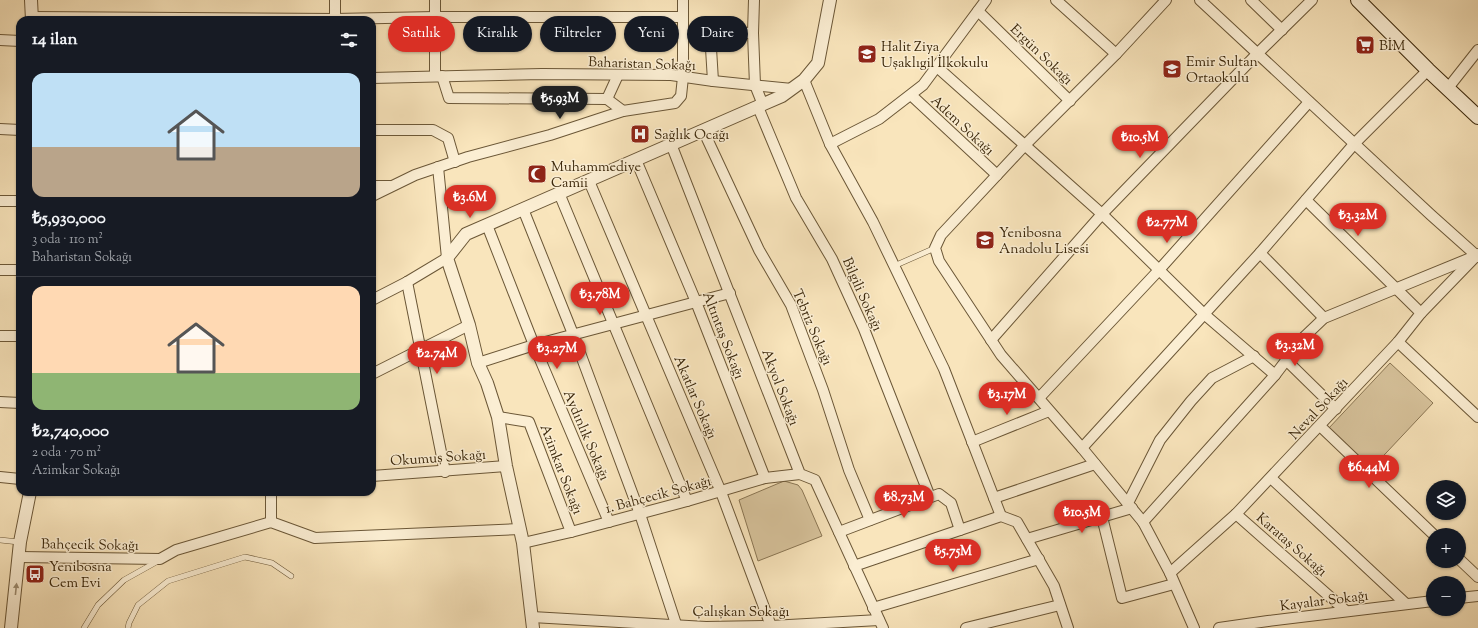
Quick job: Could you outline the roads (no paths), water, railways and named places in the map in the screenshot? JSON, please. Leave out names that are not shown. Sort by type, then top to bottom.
[{"type":"main road","points":[[1358,0],[1428,70],[1478,116]]},
{"type":"street","points":[[31,0],[32,16]]},
{"type":"street","points":[[335,0],[335,16]]},
{"type":"street","points":[[435,0],[435,16]]},
{"type":"street","points":[[376,194],[415,175],[455,162],[550,135],[623,111],[675,103],[681,96],[683,77],[683,0]]},
{"type":"street","points":[[754,0],[753,33],[755,86]]},
{"type":"street","points":[[376,298],[407,282],[447,258],[466,234],[782,96],[804,80],[818,63],[830,0]]},
{"type":"street","points":[[830,144],[879,119],[923,86],[986,0]]},
{"type":"street","points":[[1056,0],[1116,54]]},
{"type":"street","points":[[1143,522],[1276,375],[1303,338],[1324,318],[1478,255],[1431,215],[1200,0]]},
{"type":"street","points":[[1251,0],[1282,30]]},
{"type":"street","points":[[991,340],[1102,214],[1312,0]]},
{"type":"street","points":[[1160,2],[1116,54],[1025,145],[941,235],[934,248],[939,261],[1001,355],[1082,448],[1143,522],[1170,573],[1194,628]]},
{"type":"street","name":"Ergün Sokağı","points":[[978,11],[1070,101]]},
{"type":"street","points":[[455,17],[683,17]]},
{"type":"street","points":[[376,19],[388,18]]},
{"type":"street","points":[[713,81],[710,32],[753,33]]},
{"type":"street","points":[[0,40],[16,41]]},
{"type":"street","points":[[1448,88],[1478,50]]},
{"type":"street","points":[[437,52],[438,76],[449,98],[607,99],[623,111]]},
{"type":"street","points":[[937,67],[1102,214],[1204,314],[1276,375]]},
{"type":"street","points":[[1082,448],[1260,253],[1355,143],[1428,70]]},
{"type":"street","points":[[607,99],[618,75]]},
{"type":"street","name":"Baharistan Sokağı","points":[[376,78],[438,76],[671,75],[755,86],[792,89]]},
{"type":"street","points":[[804,80],[830,144],[873,222],[944,369],[1001,516]]},
{"type":"street","name":"Bilgili Sokağı","points":[[755,86],[760,106],[796,198],[832,259],[864,329],[930,497]]},
{"type":"street","name":"Adem Sokağı","points":[[911,95],[997,175]]},
{"type":"street","points":[[1039,398],[1159,270],[1309,102]]},
{"type":"street","points":[[0,129],[16,130]]},
{"type":"street","points":[[376,130],[433,130],[448,138],[455,162]]},
{"type":"street","name":"Tebriz Sokağı","points":[[703,130],[759,250],[791,305],[823,390],[849,470],[870,520]]},
{"type":"street","name":"Akyol Sokağı","points":[[671,144],[800,474]]},
{"type":"street","name":"Altıntaş Sokağı","points":[[636,160],[696,302],[765,478]]},
{"type":"street","points":[[438,168],[447,258],[469,325],[478,363],[487,383],[498,417],[506,466],[523,543],[532,622]]},
{"type":"street","name":"Akatlar Sokağı","points":[[589,181],[721,492],[771,626]]},
{"type":"street","points":[[376,186],[393,186]]},
{"type":"street","points":[[559,193],[687,501]]},
{"type":"street","points":[[1306,200],[1421,313]]},
{"type":"street","points":[[0,201],[16,201]]},
{"type":"street","points":[[523,209],[573,334],[640,514],[676,624]]},
{"type":"street","name":"Aydınlık Sokağı","points":[[486,225],[534,345],[609,522]]},
{"type":"street","points":[[1260,253],[1324,318]]},
{"type":"street","name":"Neval Sokağı","points":[[1170,573],[1236,514],[1271,478],[1398,342],[1421,313],[1478,255]]},
{"type":"street","points":[[0,270],[16,270]]},
{"type":"street","points":[[407,282],[445,472]]},
{"type":"street","points":[[478,363],[573,334],[730,293]]},
{"type":"street","points":[[376,372],[421,351],[469,325]]},
{"type":"street","points":[[0,336],[16,336]]},
{"type":"street","points":[[1398,342],[1478,418]]},
{"type":"street","points":[[1027,538],[1102,517],[1130,506],[1160,440],[1191,401],[1212,378],[1254,356]]},
{"type":"street","points":[[1286,360],[1336,409]]},
{"type":"street","points":[[0,402],[16,403]]},
{"type":"street","points":[[972,442],[1049,411]]},
{"type":"street","name":"Azimkar Sokağı","points":[[498,417],[529,422],[571,532]]},
{"type":"street","points":[[1320,426],[1427,528]]},
{"type":"street","points":[[994,498],[1095,464]]},
{"type":"street","name":"Okumuş Sokağı","points":[[376,476],[445,472],[506,466]]},
{"type":"street","points":[[800,474],[815,480],[881,624]]},
{"type":"street","name":"1. Bahçecik Sokağı","points":[[523,543],[640,514],[721,492],[765,478],[800,474]]},
{"type":"street","points":[[0,477],[16,479]]},
{"type":"street","points":[[1271,478],[1406,604]]},
{"type":"street","points":[[838,532],[939,494],[951,503],[960,530]]},
{"type":"street","points":[[11,628],[20,542],[29,496]]},
{"type":"street","points":[[271,496],[271,522]]},
{"type":"street","name":"Karataş Sokağı","points":[[1236,514],[1346,612]]},
{"type":"street","points":[[854,566],[1001,516],[1017,522],[1027,538],[1054,586],[1068,628]]},
{"type":"street","points":[[1102,517],[1122,598],[1174,584]]},
{"type":"street","points":[[160,559],[176,550],[271,522],[315,538],[520,529]]},
{"type":"street","name":"Bahçecik Sokağı","points":[[19,557],[160,559]]},
{"type":"street","points":[[873,608],[1039,560]]},
{"type":"street","points":[[1466,566],[1478,577]]},
{"type":"street","points":[[1466,597],[1478,596]]},
{"type":"street","name":"Kayalar Sokağı","points":[[1219,628],[1426,602]]},
{"type":"street","points":[[966,628],[1060,605]]},
{"type":"street","name":"Çalışkan Sokağı","points":[[532,622],[676,624],[706,627],[881,624]]},
{"type":"lane","points":[[894,266],[934,248]]},
{"type":"lane","points":[[0,540],[20,542]]},
{"type":"lane","points":[[128,628],[128,623],[138,604],[168,580],[245,557],[272,563],[291,576]]},
{"type":"lane","points":[[84,628],[98,605],[124,580],[160,559]]},
{"type":"place","name":"BİM","points":[[1365,45]]},
{"type":"place","name":"Halit Ziya Uşaklıgil İlkokulu","points":[[867,54]]},
{"type":"place","name":"Emir Sultan Ortaokulu","points":[[1172,69]]},
{"type":"place","name":"Sağlık Ocağı","points":[[640,134]]},
{"type":"place","name":"Muhammediye Camii","points":[[537,174]]},
{"type":"place","name":"Yenibosna Anadolu Lisesi","points":[[985,240]]},
{"type":"place","name":"Yenibosna Cem Evi","points":[[35,574]]}]
